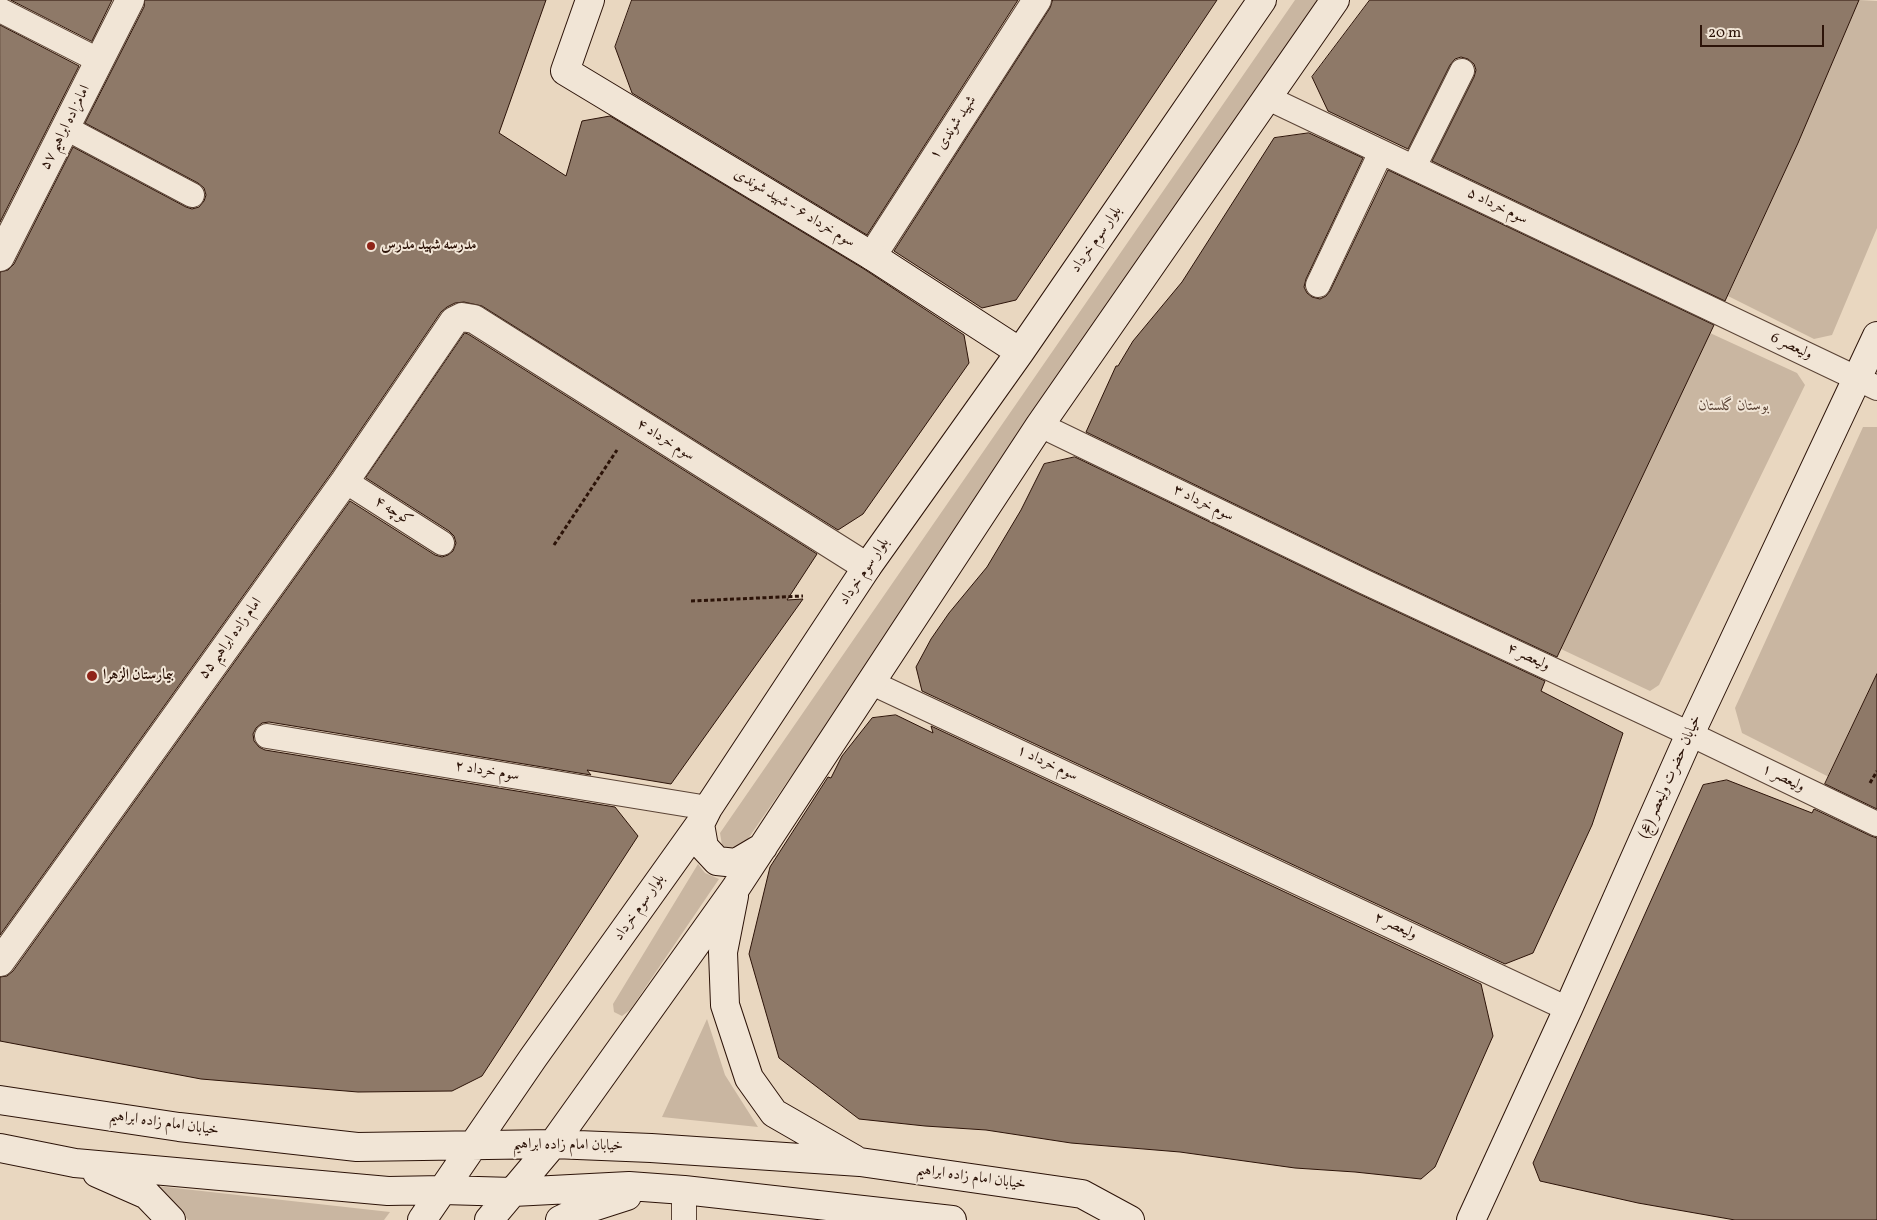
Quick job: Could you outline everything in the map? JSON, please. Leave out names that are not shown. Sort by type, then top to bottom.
[{"type":"main road","name":"امامزاده ابراهیم ۵۷","points":[[0,256],[130,0]]},
{"type":"main road","name":"سوم خرداد ۶ - شهید شوندی","points":[[590,0],[565,71],[872,256],[1020,352]]},
{"type":"main road","name":"شهید شوندی ۱","points":[[872,256],[1037,0]]},
{"type":"main road","name":"بلوار سوم خرداد","points":[[422,1220],[533,1058],[704,816],[867,567],[1020,352],[1262,0]]},
{"type":"main road","points":[[489,1220],[553,1144],[765,846],[1040,426],[1335,0]]},
{"type":"main road","name":"سوم خرداد ۴","points":[[462,316],[474,319],[867,567]]},
{"type":"main road","name":"امام زاده ابراهیم ۵۵","points":[[0,962],[345,481],[454,321],[462,316]]},
{"type":"main road","name":"خیابان حضرت ولیعصر (عج)","points":[[1471,1220],[1568,1009],[1690,734],[1867,383],[1877,336]]},
{"type":"main road","points":[[704,816],[704,847],[717,861],[736,863],[765,846]]},
{"type":"main road","points":[[735,889],[723,952],[725,1005],[749,1078],[774,1113],[860,1162]]},
{"type":"main road","name":"خیابان امام زاده ابراهیم","points":[[0,1100],[179,1128],[357,1147],[553,1144],[651,1148],[860,1162],[1082,1194],[1130,1220]]},
{"type":"main road","points":[[0,1148],[75,1163],[388,1191],[513,1192],[628,1186],[913,1218],[952,1220]]},
{"type":"main road","points":[[75,1163],[147,1195],[171,1220]]},
{"type":"main road","points":[[560,1220],[622,1197],[676,1190]]},
{"type":"lane","points":[[0,10],[100,61]]},
{"type":"lane","points":[[1414,167],[1462,71]]},
{"type":"lane","name":"سوم خرداد ۵","points":[[1268,98],[1725,316]]},
{"type":"lane","points":[[66,128],[192,195]]},
{"type":"lane","points":[[1318,286],[1381,152]]},
{"type":"lane","name":"ولیعصر 6","points":[[1725,316],[1867,383]]},
{"type":"lane","name":"سوم خرداد ۳","points":[[1040,426],[1365,582]]},
{"type":"lane","name":"کوچه ۴","points":[[345,481],[442,543]]},
{"type":"lane","name":"ولیعصر ۴","points":[[1365,582],[1690,734]]},
{"type":"lane","name":"سوم خرداد ۱","points":[[872,683],[1222,846]]},
{"type":"lane","name":"ولیعصر ۱","points":[[1690,734],[1877,824]]},
{"type":"lane","name":"سوم خرداد ۲","points":[[267,736],[704,816]]},
{"type":"lane","name":"ولیعصر ۲","points":[[1222,846],[1568,1009]]},
{"type":"lane","points":[[676,1190],[684,1220]]},
{"type":"path","points":[[554,546],[636,423]]},
{"type":"path","points":[[691,601],[849,594]]},
{"type":"green space","points":[[1295,0],[1324,0],[741,849],[729,852],[722,845],[720,833]]},
{"type":"green space","points":[[1859,0],[1877,1],[1877,228],[1832,335],[1814,339],[1728,296],[1798,143]]},
{"type":"green space","name":"بوستان گلستان","points":[[1710,333],[1797,373],[1805,385],[1659,685],[1650,691],[1561,649]]},
{"type":"green space","points":[[1863,427],[1877,427],[1877,675],[1829,777],[1742,733],[1735,708]]},
{"type":"green space","points":[[698,864],[705,873],[719,879],[630,1010],[622,1016],[614,1012],[613,1004]]},
{"type":"green space","points":[[707,1019],[725,1075],[758,1127],[662,1117]]},
{"type":"green space","points":[[157,1186],[390,1212],[384,1220],[188,1220]]},
{"type":"building","points":[[11,0],[112,0],[92,41]]},
{"type":"building","points":[[145,0],[546,0],[499,133],[566,176],[582,121],[610,116],[864,269],[964,335],[969,363],[863,514],[838,530],[482,306],[464,302],[455,303],[447,307],[441,312],[332,472],[0,935],[0,272],[8,270],[14,264],[73,147],[186,207],[192,209],[199,207],[204,201],[206,195],[204,188],[198,183],[85,123],[144,7]]},
{"type":"building","points":[[632,0],[1018,0],[867,235],[632,93],[615,47]]},
{"type":"building","points":[[1053,0],[1217,0],[1016,300],[982,308],[894,251],[1050,8]]},
{"type":"building","points":[[1370,0],[1859,0],[1798,143],[1725,301],[1432,161],[1474,77],[1476,70],[1474,64],[1468,59],[1461,57],[1455,59],[1450,65],[1408,149],[1328,111],[1312,77]]},
{"type":"building","points":[[0,25],[79,66],[0,222]]},
{"type":"building","points":[[1309,133],[1363,158],[1306,279],[1304,287],[1312,297],[1320,299],[1330,291],[1388,170],[1714,325],[1557,657],[1371,570],[1086,432],[1116,366],[1118,366],[1133,341],[1182,282],[1274,138]]},
{"type":"building","points":[[465,333],[817,554],[787,600],[803,599],[671,784],[587,770],[591,775],[269,722],[262,723],[256,728],[253,734],[254,741],[265,750],[615,807],[638,836],[482,1076],[452,1091],[358,1092],[201,1079],[0,1041],[0,977],[7,976],[13,971],[350,501],[435,555],[442,557],[453,551],[456,543],[454,536],[449,531],[366,478]]},
{"type":"building","points":[[1075,457],[1545,681],[1541,691],[1623,733],[1592,825],[1533,953],[1505,964],[922,691],[916,667],[931,639],[949,613],[987,567],[1021,510],[1044,464]]},
{"type":"building","points":[[1877,674],[1877,809],[1825,784]]},
{"type":"building","points":[[896,715],[933,733],[931,726],[1481,984],[1493,1036],[1435,1167],[1421,1179],[1295,1168],[1180,1152],[1071,1143],[986,1130],[859,1119],[779,1058],[749,954],[770,867],[828,777],[831,778],[842,756],[872,718]]},
{"type":"building","points":[[1727,780],[1812,813],[1814,809],[1877,838],[1877,1220],[1735,1220],[1638,1203],[1540,1181],[1533,1163],[1703,785]]},
{"type":"place","name":"مدرسه شهید مدرس","points":[[371,246]]},
{"type":"place","name":"بیمارستان الزهرا","points":[[92,676]]}]
